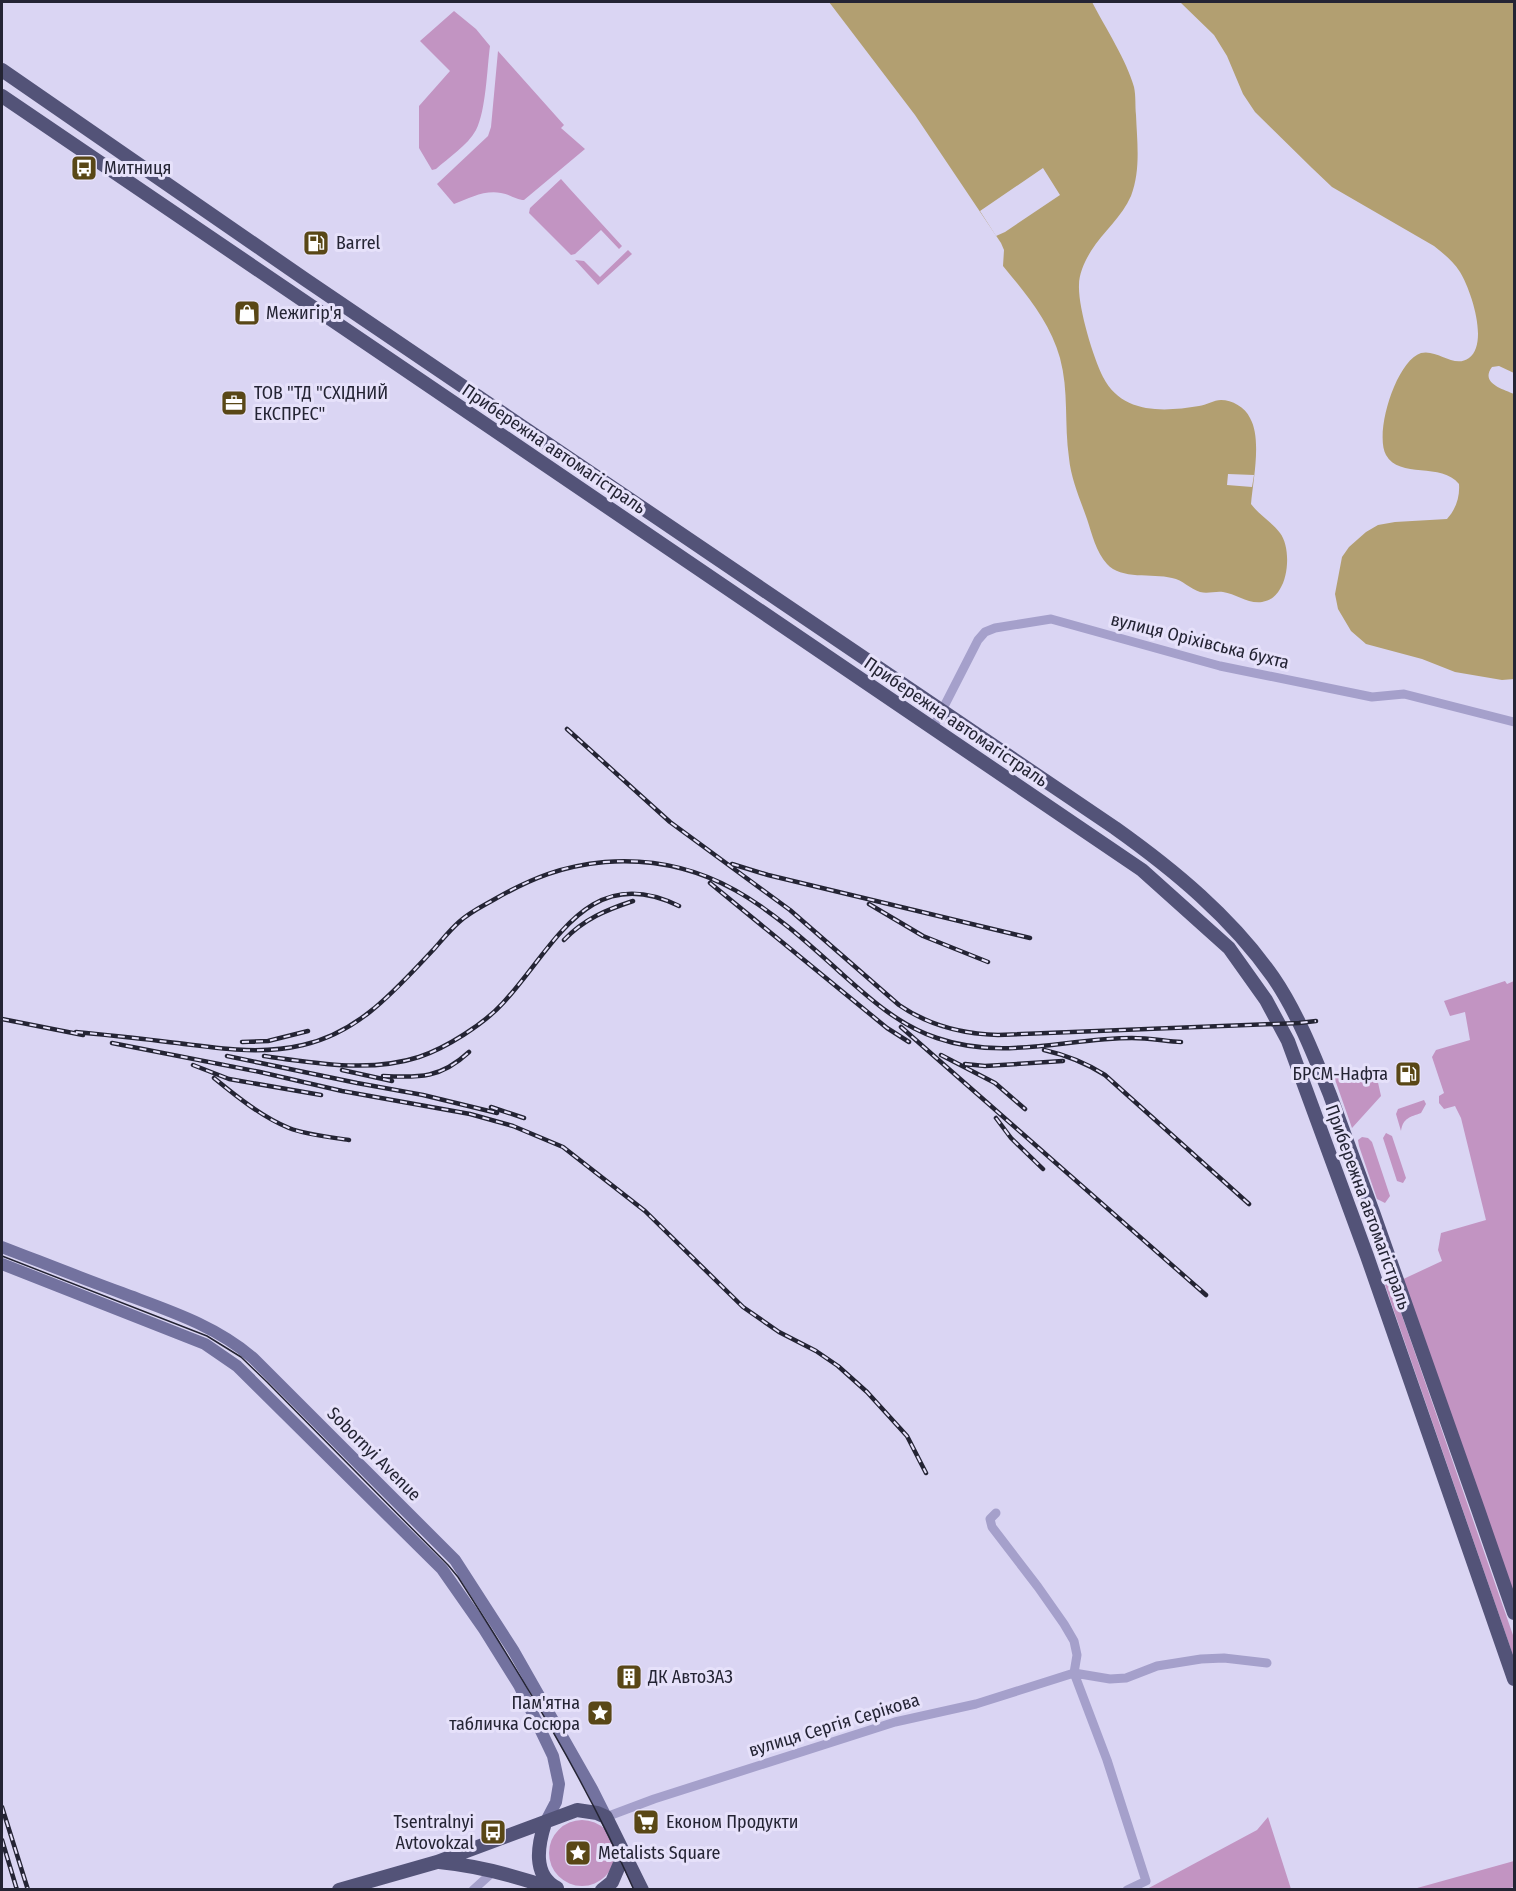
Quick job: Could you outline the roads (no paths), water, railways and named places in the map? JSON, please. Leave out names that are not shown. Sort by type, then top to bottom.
[{"type":"main road","name":"Прибережна автомагістраль","points":[[2,70],[306,280],[1155,856],[1209,902],[1251,948],[1274,979],[1299,1023],[1317,1063],[1386,1248],[1515,1613]]},
{"type":"main road","name":"Прибережна автомагістраль","points":[[2,96],[1142,870],[1229,948],[1266,1000],[1288,1041],[1367,1256],[1515,1679]]},
{"type":"main road","points":[[296,297],[304,294],[307,288],[306,280]]},
{"type":"main road","points":[[336,324],[334,314],[344,305]]},
{"type":"main road","name":"Sobornyi Avenue","points":[[2,1247],[179,1315],[217,1332],[253,1358],[455,1560],[513,1650],[606,1817]]},
{"type":"main road","points":[[1367,1256],[1376,1262],[1382,1259],[1386,1248]]},
{"type":"main road","name":"Sobornyi Avenue","points":[[2,1264],[209,1347],[237,1366],[442,1569],[519,1684],[553,1756],[559,1784],[556,1802],[545,1823]]},
{"type":"main road","points":[[1378,1289],[1382,1280],[1388,1277],[1397,1282]]},
{"type":"main road","points":[[209,1347],[217,1332]]},
{"type":"main road","points":[[339,1890],[437,1862],[577,1810],[606,1817],[642,1890]]},
{"type":"main road","points":[[545,1823],[538,1855],[542,1872],[558,1890]]},
{"type":"main road","points":[[602,1890],[612,1882],[624,1854]]},
{"type":"main road","points":[[437,1862],[494,1871],[558,1890]]},
{"type":"street","name":"вулиця Оріхівська бухта","points":[[933,728],[978,640],[985,632],[995,628],[1051,619],[1220,666],[1372,697],[1404,694],[1515,722]]},
{"type":"street","points":[[996,1513],[990,1520],[992,1527],[1038,1587],[1074,1641],[1077,1655],[1074,1673],[1107,1760],[1146,1881],[1127,1890]]},
{"type":"street","points":[[1074,1673],[1110,1679],[1126,1678],[1157,1666],[1201,1659],[1224,1658],[1267,1663]]},
{"type":"street","name":"вулиця Сергія Серікова","points":[[606,1817],[654,1799],[895,1722],[976,1704],[1074,1673]]},
{"type":"street","points":[[473,1890],[494,1871]]},
{"type":"tram line","points":[[2,1256],[207,1336],[241,1357],[267,1382],[458,1577],[574,1769],[634,1890]]},
{"type":"railway","points":[[567,729],[670,822],[790,910],[899,1005],[934,1023],[971,1033],[998,1035],[1316,1021]]},
{"type":"railway","points":[[76,1032],[235,1050],[286,1048],[323,1039],[359,1020],[375,1008],[459,922],[472,912],[548,874],[605,862],[642,862],[676,867],[706,876],[735,890],[788,927],[886,1011],[923,1033],[937,1038],[962,1045],[986,1048],[1034,1047],[1132,1038],[1181,1042]]},
{"type":"railway","points":[[732,864],[768,875],[1030,938]]},
{"type":"railway","points":[[710,883],[887,1028],[909,1042]]},
{"type":"railway","points":[[264,1056],[322,1064],[362,1066],[381,1065],[419,1057],[441,1048],[486,1019],[503,1003],[557,936],[576,917],[597,902],[620,894],[647,895],[679,906]]},
{"type":"railway","points":[[564,940],[579,926],[596,916],[633,901]]},
{"type":"railway","points":[[869,904],[923,936],[988,962]]},
{"type":"railway","points":[[2,1019],[83,1035]]},
{"type":"railway","points":[[901,1027],[1206,1295]]},
{"type":"railway","points":[[242,1042],[268,1041],[308,1031]]},
{"type":"railway","points":[[112,1043],[260,1072],[342,1091],[470,1114],[513,1126],[563,1147],[645,1211],[743,1307],[779,1332],[816,1351],[838,1366],[867,1392],[907,1436],[926,1473]]},
{"type":"railway","points":[[1044,1050],[1076,1060],[1105,1075],[1249,1204]]},
{"type":"railway","points":[[383,1076],[408,1077],[439,1072],[459,1061],[469,1052]]},
{"type":"railway","points":[[941,1055],[995,1083],[1025,1109]]},
{"type":"railway","points":[[227,1056],[423,1095],[497,1113]]},
{"type":"railway","points":[[965,1064],[985,1066],[1063,1061]]},
{"type":"railway","points":[[193,1065],[229,1079],[321,1095]]},
{"type":"railway","points":[[342,1070],[392,1081]]},
{"type":"railway","points":[[214,1078],[250,1106],[289,1128],[318,1136],[349,1140]]},
{"type":"railway","points":[[491,1107],[524,1118]]},
{"type":"railway","points":[[996,1118],[1011,1138],[1043,1169]]},
{"type":"railway","points":[[2,1807],[28,1890]]},
{"type":"railway","points":[[2,1840],[17,1890]]},
{"type":"place","name":"Митниця","points":[[84,168]]},
{"type":"place","name":"Barrel","points":[[316,243]]},
{"type":"place","name":"Межигір'я","points":[[247,313]]},
{"type":"place","name":"ТОВ \"ТД \"СХІДНИЙ ЕКСПРЕС\"","points":[[234,403]]},
{"type":"place","name":"БРСМ-Нафта","points":[[1408,1074]]},
{"type":"place","name":"ДК АвтоЗАЗ","points":[[629,1677]]},
{"type":"place","name":"Пам'ятна табличка Сосюра","points":[[600,1713]]},
{"type":"place","name":"Економ Продукти","points":[[646,1822]]},
{"type":"place","name":"Tsentralnyi Avtovokzal","points":[[493,1832]]},
{"type":"place","name":"Metalists Square","points":[[578,1853]]}]
